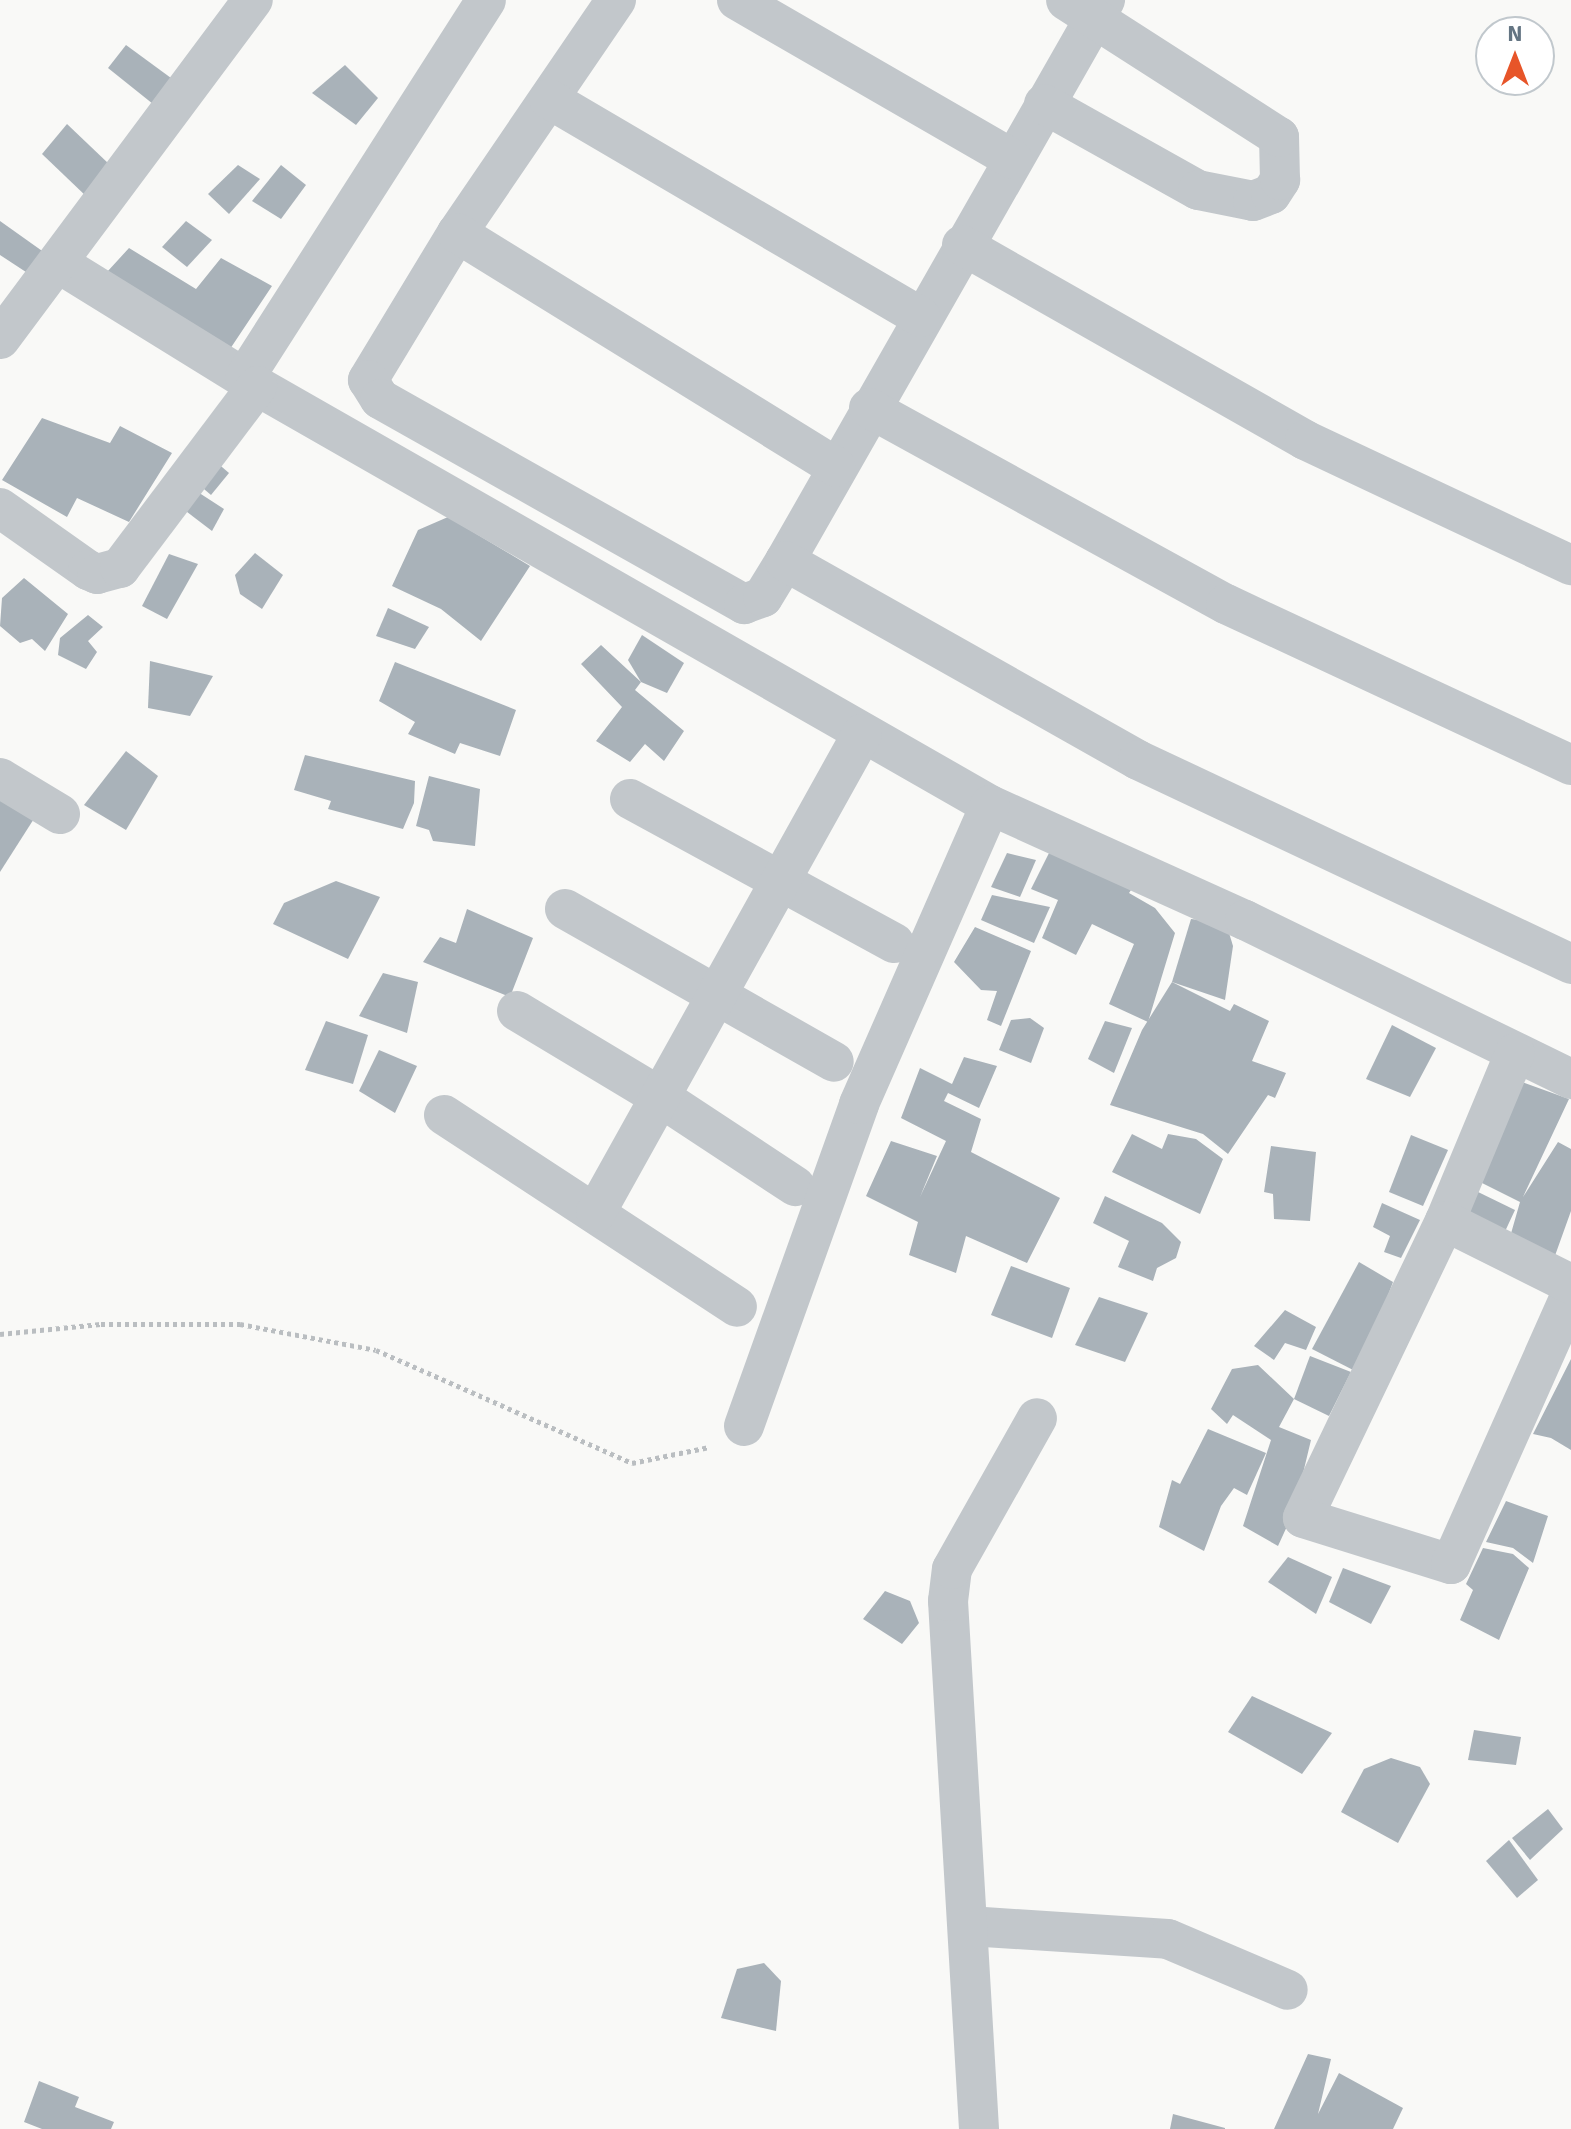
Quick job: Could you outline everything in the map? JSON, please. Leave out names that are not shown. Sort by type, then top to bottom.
[{"type":"street","points":[[0,339],[253,0]]},
{"type":"street","points":[[0,508],[88,570],[97,574],[120,568],[251,382],[486,0]]},
{"type":"street","points":[[616,0],[457,233],[370,371],[371,389],[380,399],[733,601],[754,602],[763,597],[785,561],[1044,104],[1088,6],[1279,137],[1280,180],[1271,194],[1253,201],[1198,190],[1044,104]]},
{"type":"street","points":[[737,0],[1012,159]]},
{"type":"street","points":[[549,99],[921,317]]},
{"type":"street","points":[[457,233],[836,467]]},
{"type":"street","points":[[962,245],[1305,440],[1571,565]]},
{"type":"street","points":[[58,263],[251,382],[990,805],[1245,920],[1571,1079]]},
{"type":"street","points":[[869,408],[1226,604],[1571,765]]},
{"type":"street","points":[[785,561],[1138,760],[1571,964]]},
{"type":"street","points":[[596,1212],[862,734]]},
{"type":"street","points":[[0,778],[60,814]]},
{"type":"street","points":[[630,799],[782,878],[894,943]]},
{"type":"street","points":[[744,1426],[859,1104],[990,805]]},
{"type":"street","points":[[565,909],[834,1062]]},
{"type":"street","points":[[517,1011],[660,1097],[795,1186]]},
{"type":"street","points":[[1515,1053],[1445,1221],[1303,1518],[1451,1564],[1571,1294]]},
{"type":"street","points":[[444,1115],[737,1307]]},
{"type":"street","points":[[1445,1221],[1571,1284]]},
{"type":"street","points":[[979,2129],[948,1601],[952,1569],[1037,1418]]},
{"type":"street","points":[[969,1926],[1168,1939],[1288,1990]]},
{"type":"path","points":[[0,1334],[101,1324],[240,1324],[376,1350],[632,1463],[702,1451],[744,1426]]},
{"type":"building","points":[[126,45],[171,78],[153,104],[108,68]]},
{"type":"building","points":[[345,65],[378,98],[356,125],[312,93]]},
{"type":"building","points":[[67,124],[110,165],[88,198],[42,154]]},
{"type":"building","points":[[238,165],[260,179],[229,214],[208,194]]},
{"type":"building","points":[[281,165],[306,185],[281,219],[252,201]]},
{"type":"building","points":[[0,221],[45,253],[29,274],[0,255]]},
{"type":"building","points":[[186,221],[212,240],[187,267],[162,247]]},
{"type":"building","points":[[129,248],[196,289],[221,258],[272,286],[230,349],[107,272]]},
{"type":"building","points":[[42,418],[110,443],[120,426],[172,453],[129,522],[77,498],[67,517],[2,480]]},
{"type":"building","points":[[208,455],[229,473],[211,495],[191,478]]},
{"type":"building","points":[[187,485],[224,509],[212,531],[174,502]]},
{"type":"building","points":[[448,517],[530,566],[481,641],[441,609],[392,586],[418,530]]},
{"type":"building","points":[[255,553],[283,575],[262,609],[240,594],[235,575]]},
{"type":"building","points":[[169,554],[198,564],[167,619],[142,606]]},
{"type":"building","points":[[24,578],[68,614],[45,651],[32,639],[20,643],[0,626],[2,598]]},
{"type":"building","points":[[388,608],[429,627],[415,649],[376,636]]},
{"type":"building","points":[[88,615],[103,627],[88,641],[97,652],[86,669],[58,655],[60,638]]},
{"type":"building","points":[[642,635],[684,663],[667,693],[641,682],[628,660]]},
{"type":"building","points":[[601,645],[641,682],[635,690],[684,731],[664,761],[645,744],[630,762],[596,741],[622,707],[581,664]]},
{"type":"building","points":[[150,661],[213,676],[190,716],[148,708]]},
{"type":"building","points":[[395,662],[516,710],[500,756],[460,743],[455,754],[408,734],[415,722],[379,701]]},
{"type":"building","points":[[126,751],[158,776],[126,830],[84,805]]},
{"type":"building","points":[[305,755],[415,781],[414,803],[403,829],[328,809],[331,801],[294,790]]},
{"type":"building","points":[[429,776],[480,789],[475,846],[433,841],[429,830],[416,826]]},
{"type":"building","points":[[0,798],[37,814],[0,872]]},
{"type":"building","points":[[1051,849],[1133,887],[1129,893],[1155,908],[1175,933],[1148,1022],[1109,1004],[1134,944],[1092,924],[1076,955],[1042,938],[1058,900],[1031,889]]},
{"type":"building","points":[[1007,853],[1036,860],[1020,897],[991,887]]},
{"type":"building","points":[[336,881],[380,897],[348,959],[273,924],[284,903]]},
{"type":"building","points":[[992,895],[1050,907],[1034,943],[981,920]]},
{"type":"building","points":[[467,909],[533,938],[510,997],[423,962],[440,937],[456,943]]},
{"type":"building","points":[[1191,919],[1226,923],[1233,946],[1225,1000],[1172,982]]},
{"type":"building","points":[[975,927],[1031,951],[1001,1026],[987,1020],[997,991],[981,990],[954,962]]},
{"type":"building","points":[[383,973],[418,982],[407,1033],[359,1016]]},
{"type":"building","points":[[1172,982],[1230,1011],[1234,1004],[1269,1021],[1252,1061],[1286,1073],[1275,1098],[1268,1095],[1228,1154],[1203,1134],[1110,1105],[1142,1030]]},
{"type":"building","points":[[1030,1018],[1044,1028],[1031,1063],[999,1050],[1011,1020]]},
{"type":"building","points":[[326,1021],[368,1035],[353,1084],[305,1070]]},
{"type":"building","points":[[1105,1021],[1132,1028],[1114,1073],[1088,1059]]},
{"type":"building","points":[[1392,1025],[1436,1048],[1410,1097],[1366,1079]]},
{"type":"building","points":[[379,1050],[417,1066],[395,1113],[359,1091]]},
{"type":"building","points":[[964,1057],[997,1066],[979,1108],[948,1093],[944,1101],[981,1119],[971,1152],[1060,1198],[1027,1263],[966,1236],[956,1273],[909,1255],[918,1222],[866,1196],[891,1141],[937,1156],[920,1197],[946,1141],[901,1118],[920,1068],[952,1084]]},
{"type":"building","points":[[1519,1081],[1569,1099],[1523,1197],[1558,1142],[1571,1149],[1571,1211],[1552,1264],[1508,1244],[1520,1202],[1474,1179]]},
{"type":"building","points":[[1132,1134],[1162,1149],[1168,1134],[1196,1139],[1223,1159],[1200,1214],[1112,1172]]},
{"type":"building","points":[[1411,1135],[1448,1150],[1423,1206],[1389,1192]]},
{"type":"building","points":[[1271,1146],[1316,1152],[1310,1221],[1274,1219],[1273,1194],[1264,1192]]},
{"type":"building","points":[[1476,1191],[1515,1210],[1501,1240],[1461,1220]]},
{"type":"building","points":[[1105,1196],[1162,1223],[1181,1242],[1176,1258],[1157,1268],[1153,1281],[1118,1267],[1129,1241],[1093,1223]]},
{"type":"building","points":[[1382,1203],[1420,1220],[1401,1258],[1384,1252],[1390,1236],[1373,1227]]},
{"type":"building","points":[[1359,1262],[1393,1282],[1359,1373],[1312,1349]]},
{"type":"building","points":[[1011,1266],[1070,1288],[1052,1338],[991,1315]]},
{"type":"building","points":[[1099,1297],[1148,1313],[1125,1362],[1075,1345]]},
{"type":"building","points":[[1285,1310],[1316,1327],[1306,1350],[1285,1343],[1274,1360],[1254,1346]]},
{"type":"building","points":[[1310,1356],[1351,1372],[1329,1416],[1294,1399]]},
{"type":"building","points":[[1571,1359],[1571,1450],[1551,1438],[1533,1434]]},
{"type":"building","points":[[1258,1365],[1294,1399],[1279,1427],[1311,1440],[1294,1511],[1278,1546],[1243,1526],[1271,1440],[1233,1415],[1227,1424],[1211,1409],[1232,1369]]},
{"type":"building","points":[[1208,1429],[1266,1453],[1247,1495],[1234,1488],[1221,1506],[1204,1551],[1159,1527],[1172,1480],[1180,1484]]},
{"type":"building","points":[[1506,1501],[1548,1516],[1533,1563],[1513,1548],[1486,1542]]},
{"type":"building","points":[[1483,1548],[1513,1554],[1529,1568],[1499,1640],[1460,1620],[1473,1590],[1466,1584]]},
{"type":"building","points":[[1288,1557],[1332,1577],[1316,1614],[1268,1582]]},
{"type":"building","points":[[1343,1568],[1391,1586],[1371,1624],[1329,1602]]},
{"type":"building","points":[[885,1591],[910,1601],[919,1623],[902,1644],[863,1619]]},
{"type":"building","points":[[1252,1696],[1332,1733],[1302,1774],[1228,1732]]},
{"type":"building","points":[[1474,1730],[1521,1737],[1516,1765],[1468,1760]]},
{"type":"building","points":[[1391,1758],[1420,1767],[1430,1784],[1398,1843],[1341,1812],[1364,1769]]},
{"type":"building","points":[[1548,1809],[1563,1829],[1530,1860],[1512,1838]]},
{"type":"building","points":[[1509,1840],[1538,1880],[1517,1898],[1486,1861]]},
{"type":"building","points":[[764,1963],[781,1981],[776,2031],[721,2018],[737,1969]]},
{"type":"building","points":[[1308,2054],[1331,2059],[1318,2114],[1339,2073],[1403,2108],[1393,2129],[1274,2129]]},
{"type":"building","points":[[39,2081],[79,2097],[75,2107],[114,2122],[111,2129],[42,2129],[24,2122]]},
{"type":"building","points":[[1173,2114],[1225,2128],[1225,2129],[1170,2129]]}]
